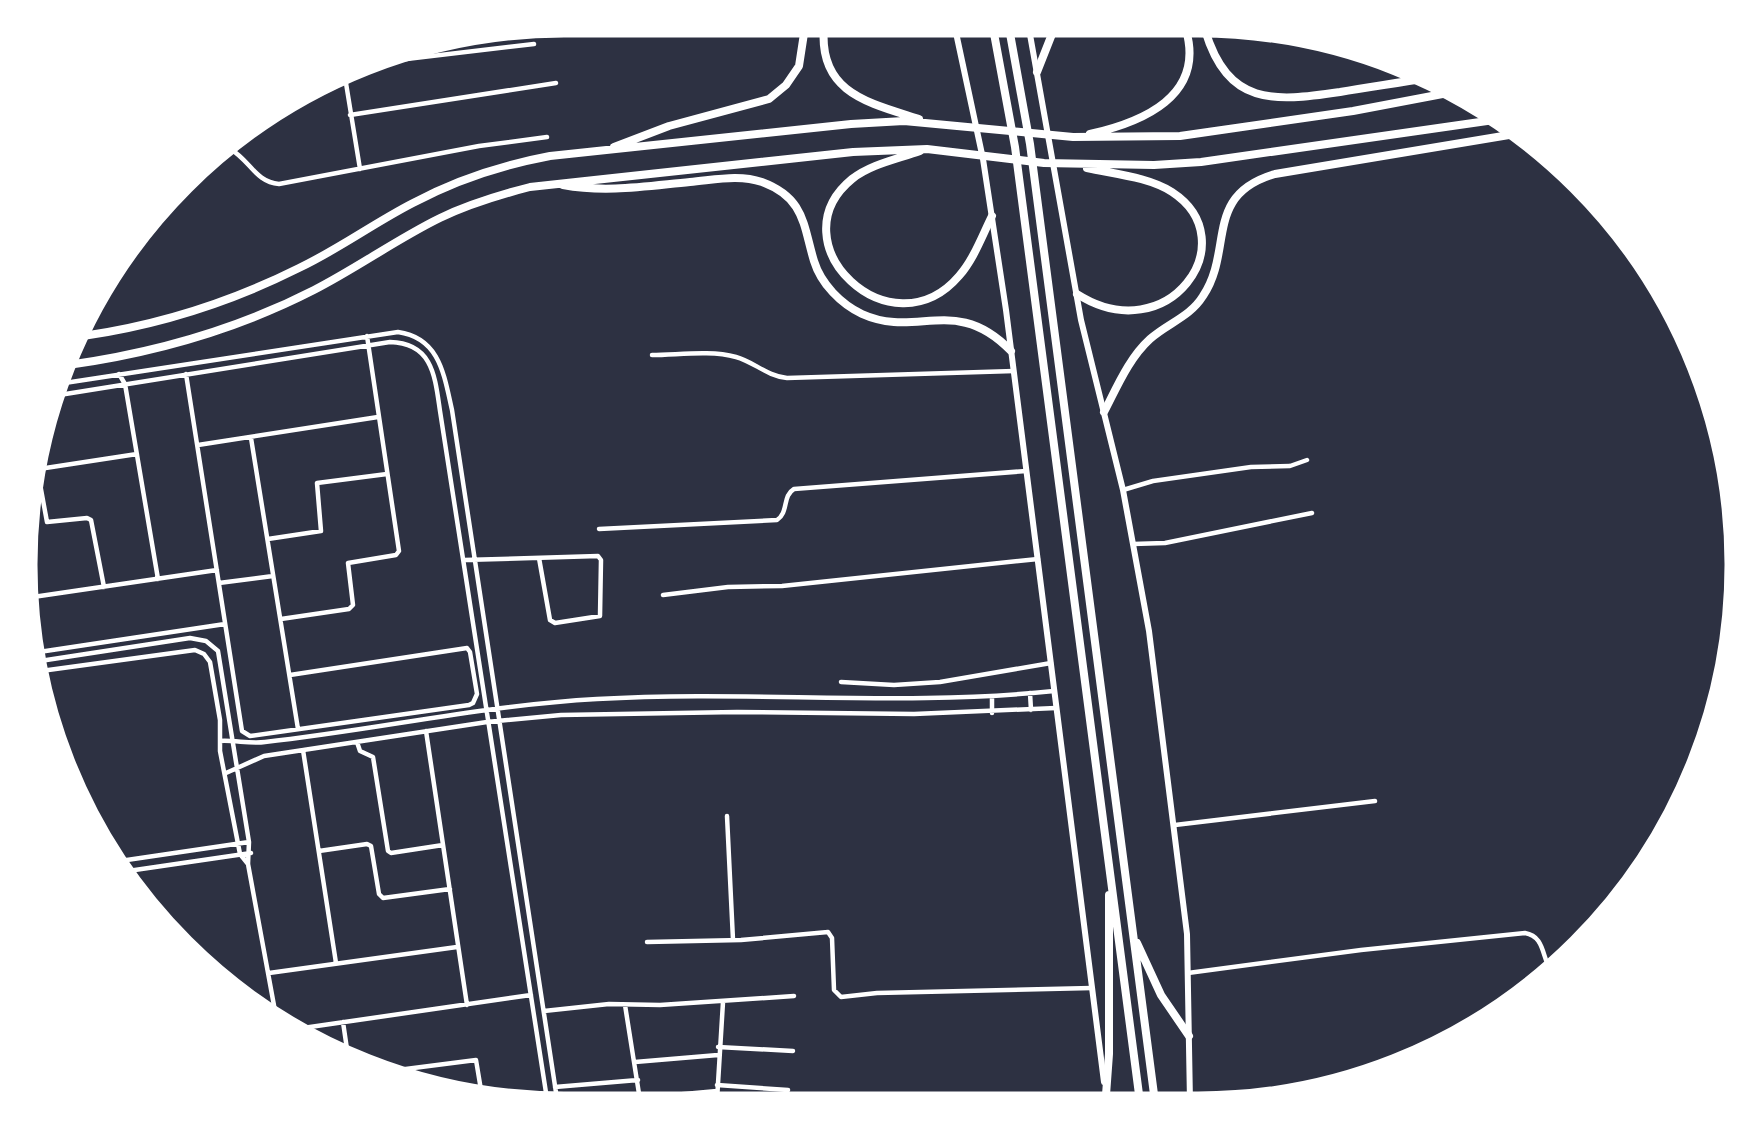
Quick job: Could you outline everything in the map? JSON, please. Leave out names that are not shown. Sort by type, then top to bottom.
[{"type":"highway","points":[[995,36],[1016,147],[1139,1093]]},
{"type":"highway","points":[[1010,36],[1030,144],[1154,1093]]},
{"type":"highway","points":[[1107,1093],[1109,1053],[1107,946],[1111,874]]},
{"type":"highway","points":[[1135,939],[1161,995],[1189,1036]]},
{"type":"main road","points":[[607,150],[669,126],[769,99],[781,90],[795,73],[801,58],[805,36]]},
{"type":"main road","points":[[825,36],[826,59],[843,87],[865,101],[929,122]]},
{"type":"main road","points":[[1037,72],[1051,36]]},
{"type":"main road","points":[[1073,137],[1118,127],[1145,115],[1171,98],[1182,84],[1188,67],[1187,36]]},
{"type":"main road","points":[[1207,36],[1216,58],[1227,74],[1241,86],[1266,97],[1293,99],[1410,81]]},
{"type":"main road","points":[[89,335],[148,325],[246,292],[327,254],[428,195],[473,176],[550,156],[851,124],[929,122],[1073,137],[1153,138],[1216,132],[1438,95]]},
{"type":"main road","points":[[75,364],[129,356],[231,326],[312,292],[456,211],[511,192],[553,183],[854,152],[927,149],[1071,164],[1154,165],[1218,159],[1485,121]]},
{"type":"main road","points":[[1104,412],[1142,347],[1157,333],[1189,313],[1205,293],[1215,268],[1220,232],[1228,209],[1252,183],[1275,174],[1506,136]]},
{"type":"main road","points":[[927,149],[864,171],[842,189],[830,214],[828,235],[832,256],[850,283],[870,296],[893,303],[917,301],[940,292],[958,277],[992,216]]},
{"type":"main road","points":[[1071,164],[1164,188],[1184,202],[1196,222],[1200,238],[1198,261],[1188,283],[1171,299],[1152,307],[1122,310],[1094,304],[1077,294]]},
{"type":"main road","points":[[553,183],[606,190],[731,178],[765,183],[784,195],[800,212],[809,232],[814,261],[820,275],[833,293],[850,307],[863,314],[892,322],[945,319],[964,322],[990,333],[1011,351]]},
{"type":"street","points":[[957,36],[992,216],[1014,371],[1106,1093]]},
{"type":"street","points":[[1030,36],[1077,294],[1123,490],[1149,631],[1175,825],[1188,973],[1190,1093]]},
{"type":"street","points":[[414,58],[534,44]]},
{"type":"street","points":[[350,115],[556,83]]},
{"type":"street","points":[[346,84],[360,169]]},
{"type":"street","points":[[234,152],[243,158],[257,176],[272,183],[288,183],[479,146],[547,137]]},
{"type":"street","points":[[69,382],[398,332],[422,340],[441,363],[452,410],[556,1093]]},
{"type":"street","points":[[281,620],[349,609],[353,605],[348,563],[398,554],[367,336]]},
{"type":"street","points":[[64,394],[369,345],[400,343],[423,354],[434,371],[546,1092]]},
{"type":"street","points":[[652,355],[726,355],[741,359],[770,374],[787,378],[1014,371]]},
{"type":"street","points":[[119,374],[125,384],[158,579]]},
{"type":"street","points":[[186,374],[239,722],[244,733],[250,736],[469,705],[476,699],[470,652],[463,648],[290,675]]},
{"type":"street","points":[[440,411],[452,410]]},
{"type":"street","points":[[198,445],[378,417]]},
{"type":"street","points":[[251,438],[298,729]]},
{"type":"street","points":[[45,470],[137,454]]},
{"type":"street","points":[[1123,490],[1152,481],[1251,467],[1290,466],[1306,460]]},
{"type":"street","points":[[599,529],[777,520],[784,512],[787,496],[794,489],[1026,471]]},
{"type":"street","points":[[268,538],[321,531],[317,483],[387,474]]},
{"type":"street","points":[[41,493],[46,522],[87,518],[91,520],[104,587]]},
{"type":"street","points":[[1133,544],[1165,543],[1312,513]]},
{"type":"street","points":[[464,560],[540,558],[600,558],[600,616],[555,623],[550,620],[540,558]]},
{"type":"street","points":[[663,595],[728,586],[782,586],[1038,559]]},
{"type":"street","points":[[37,596],[217,570]]},
{"type":"street","points":[[219,583],[273,576]]},
{"type":"street","points":[[44,651],[225,624]]},
{"type":"street","points":[[197,628],[198,638]]},
{"type":"street","points":[[45,660],[198,638],[213,645],[218,651],[251,853],[248,864],[273,1005]]},
{"type":"street","points":[[152,644],[153,654]]},
{"type":"street","points":[[46,670],[195,650],[208,657],[220,720],[220,741],[238,844],[240,854],[248,864]]},
{"type":"street","points":[[841,682],[894,685],[940,682],[1008,668],[1051,663]]},
{"type":"street","points":[[223,672],[232,671]]},
{"type":"street","points":[[474,673],[481,672]]},
{"type":"street","points":[[220,741],[265,742],[486,709],[599,699],[742,695],[864,698],[992,696],[1054,691]]},
{"type":"street","points":[[1030,693],[1031,710]]},
{"type":"street","points":[[992,696],[992,712]]},
{"type":"street","points":[[599,699],[599,713]]},
{"type":"street","points":[[457,706],[458,713]]},
{"type":"street","points":[[225,773],[264,756],[499,721],[599,713],[992,712],[1056,708]]},
{"type":"street","points":[[426,731],[467,1005]]},
{"type":"street","points":[[357,742],[360,751],[373,757],[388,851],[391,853],[443,845]]},
{"type":"street","points":[[303,750],[336,963]]},
{"type":"street","points":[[1175,825],[1223,817],[1375,801]]},
{"type":"street","points":[[727,816],[733,940]]},
{"type":"street","points":[[126,860],[249,842]]},
{"type":"street","points":[[319,851],[370,845],[379,894],[383,898],[450,889]]},
{"type":"street","points":[[134,870],[251,853]]},
{"type":"street","points":[[647,942],[733,940],[828,932],[832,938],[834,990],[842,997],[877,993],[1092,987]]},
{"type":"street","points":[[1188,973],[1361,950],[1525,933],[1532,934],[1539,941],[1547,961]]},
{"type":"street","points":[[268,973],[457,947]]},
{"type":"street","points":[[310,1027],[531,995]]},
{"type":"street","points":[[544,1011],[609,1004],[723,1002],[794,996]]},
{"type":"street","points":[[532,1003],[543,1001]]},
{"type":"street","points":[[717,1093],[718,1047],[723,1002]]},
{"type":"street","points":[[625,1005],[639,1093]]},
{"type":"street","points":[[343,1022],[346,1045]]},
{"type":"street","points":[[718,1047],[793,1051]]},
{"type":"street","points":[[635,1062],[718,1055]]},
{"type":"street","points":[[407,1069],[476,1060],[480,1086]]},
{"type":"street","points":[[555,1087],[638,1080]]},
{"type":"street","points":[[682,1093],[717,1088],[788,1090]]}]
